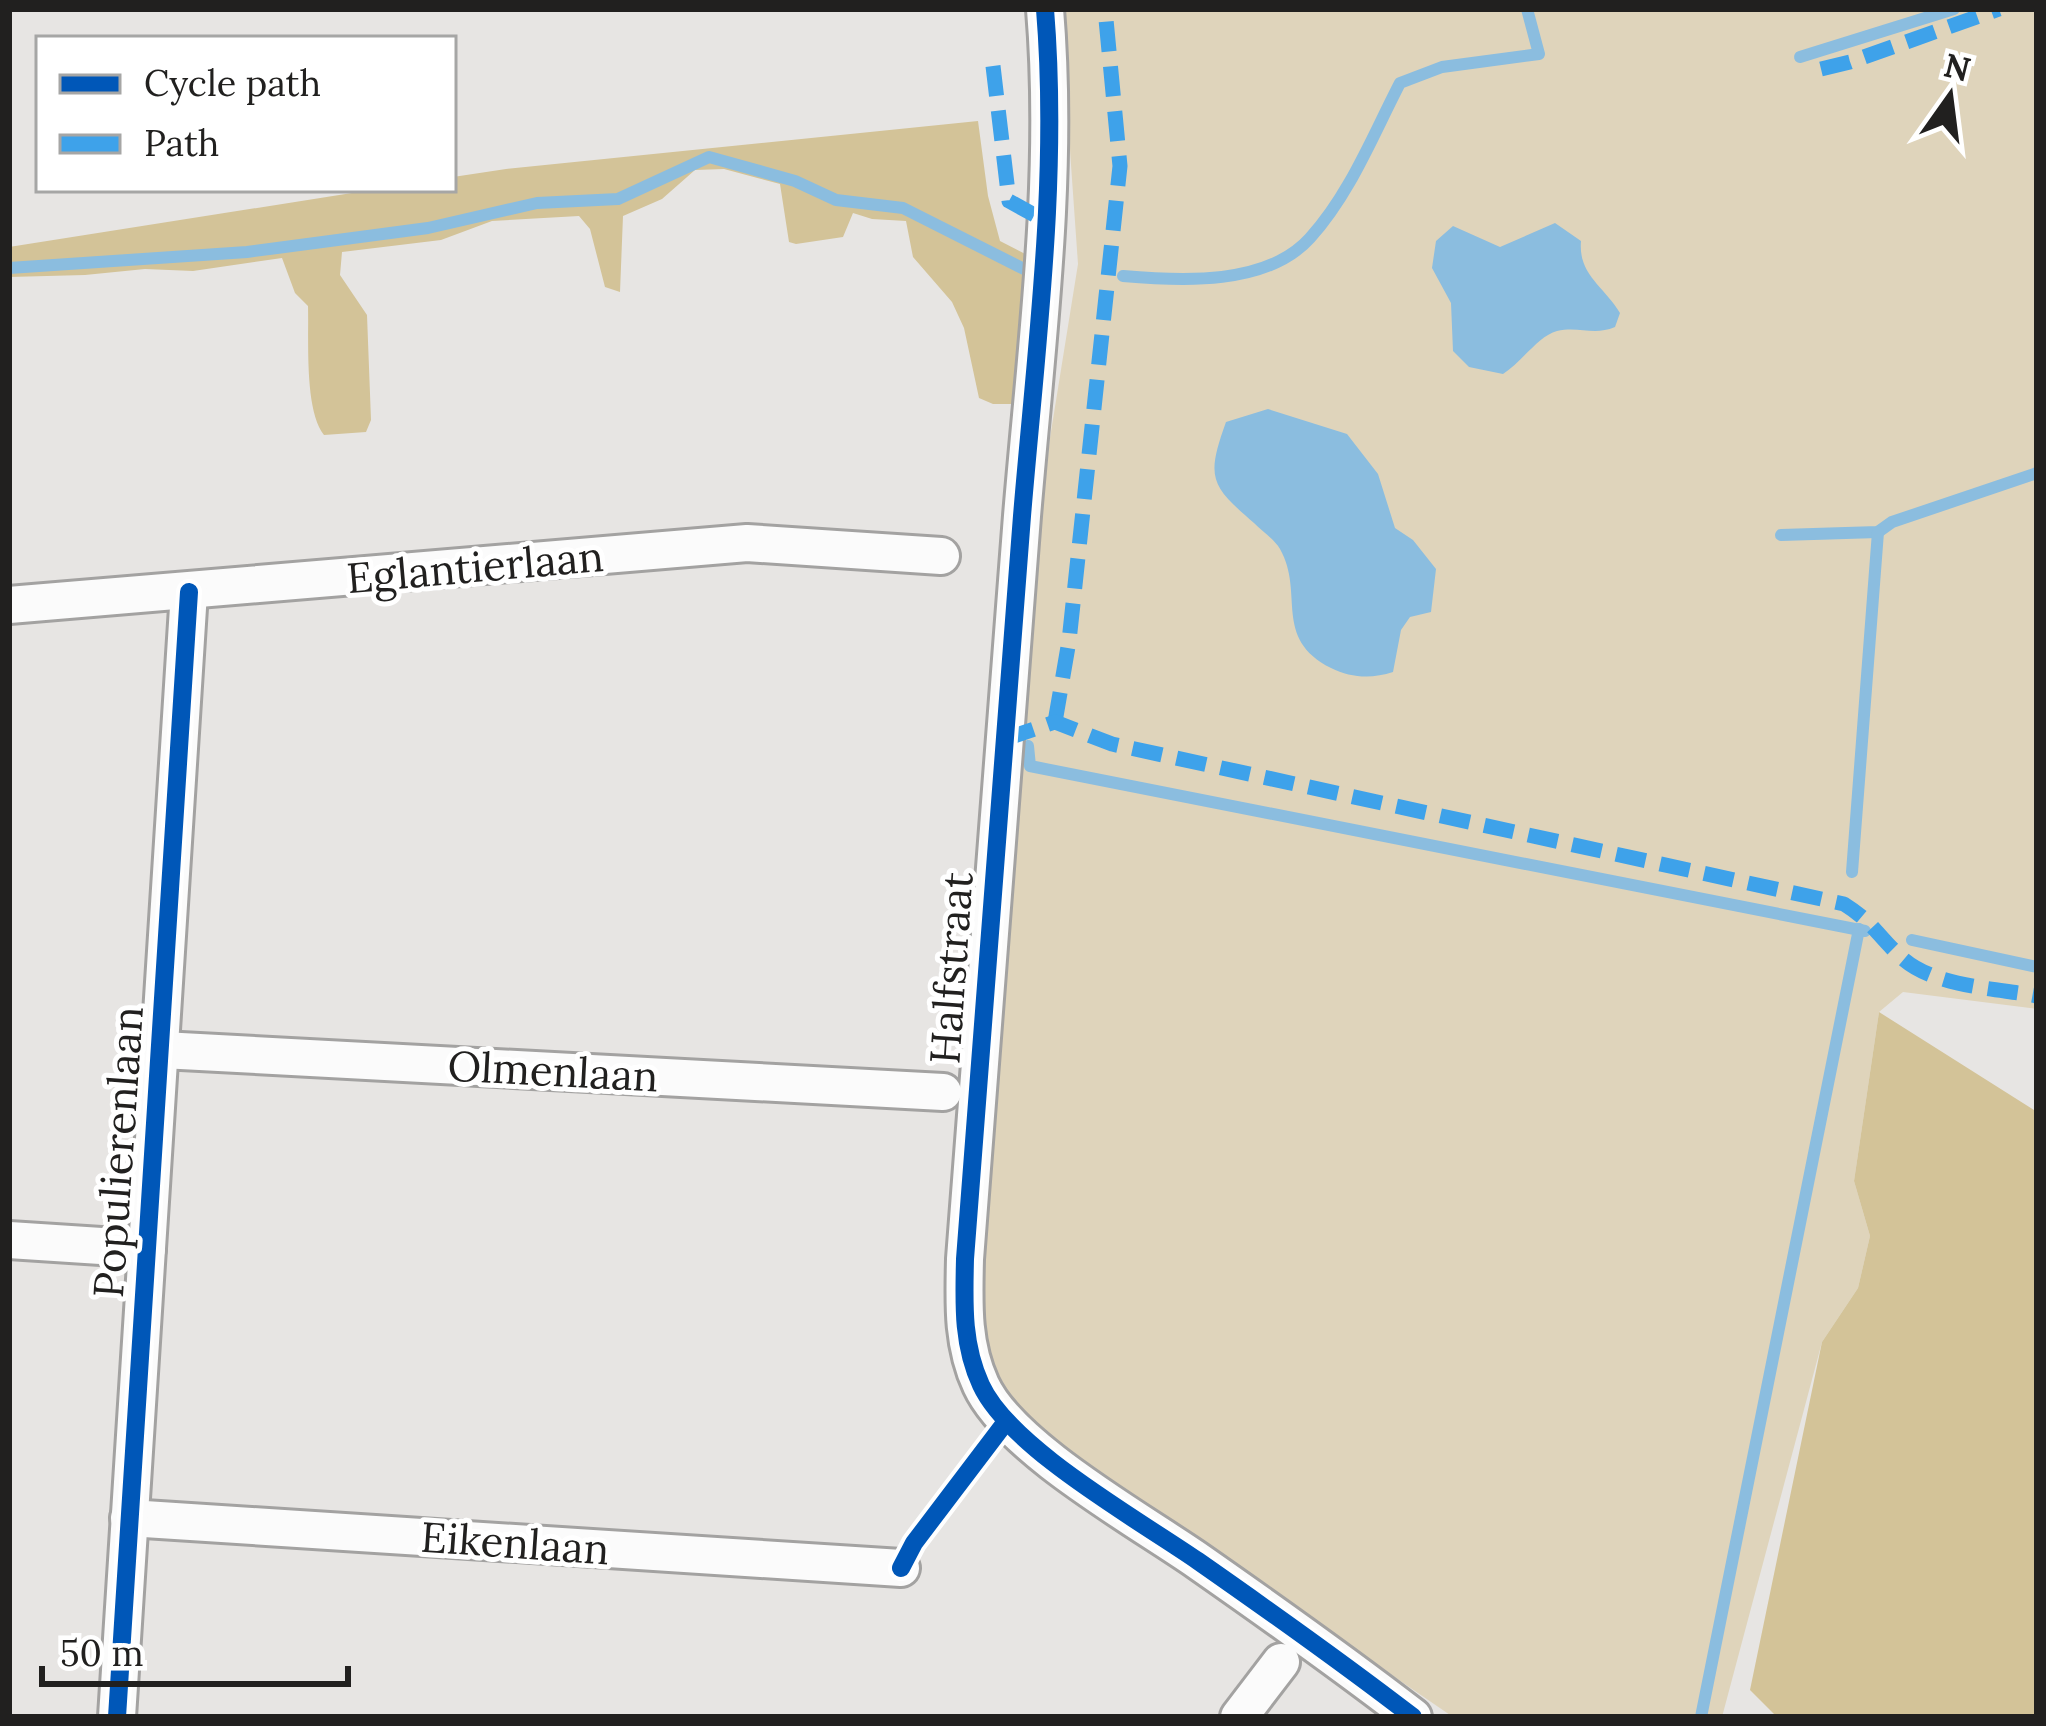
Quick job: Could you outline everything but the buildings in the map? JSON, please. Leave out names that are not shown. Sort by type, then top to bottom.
[{"type":"street","name":"Halfstraat","points":[[1045,9],[1050,193],[1046,270],[999,805],[964,1329],[982,1387],[1005,1423],[1321,1646],[1413,1717]]},
{"type":"street","name":"Eglantierlaan","points":[[9,605],[747,543],[941,556]]},
{"type":"street","name":"Populierenlaan","points":[[117,1717],[189,592]]},
{"type":"street","name":"Olmenlaan","points":[[162,1050],[943,1092]]},
{"type":"street","points":[[9,1240],[147,1249]]},
{"type":"street","name":"Eikenlaan","points":[[129,1518],[901,1568]]},
{"type":"street","points":[[1239,1717],[1281,1662]]},
{"type":"shaded area","points":[[1054,9],[2037,9],[2037,1009],[1903,992],[1879,1012],[1854,1181],[1870,1236],[1858,1288],[1822,1342],[1722,1717],[1453,1717],[1085,1465],[998,1393],[980,1336],[1009,803],[1050,438],[1078,264],[1067,108]]},
{"type":"shaded area","points":[[978,121],[988,196],[1000,241],[1033,258],[1016,404],[993,404],[979,398],[964,328],[952,302],[913,257],[906,221],[853,213],[843,237],[789,242],[780,184],[724,169],[695,170],[662,199],[623,216],[620,292],[605,287],[590,229],[579,216],[492,221],[441,240],[342,252],[340,275],[367,315],[371,420],[366,432],[324,435],[318,424],[309,374],[308,306],[295,293],[282,258],[193,271],[9,277],[9,247],[358,192],[456,192],[456,177]]},
{"type":"shaded area","points":[[1879,1012],[2037,1112],[2037,1717],[1777,1717],[1750,1690],[1822,1342],[1858,1288],[1870,1236],[1854,1181]]},
{"type":"water","points":[[1555,223],[1581,241],[1588,272],[1620,313],[1615,327],[1550,334],[1503,374],[1469,367],[1453,351],[1451,303],[1432,268],[1436,241],[1453,226],[1500,247]]},
{"type":"water","points":[[1268,409],[1347,434],[1378,474],[1395,528],[1413,540],[1436,569],[1431,612],[1410,617],[1401,630],[1393,672],[1354,676],[1313,656],[1296,629],[1280,549],[1228,499],[1216,479],[1216,456],[1226,422]]},
{"type":"waterway","points":[[1123,276],[1222,277],[1271,265],[1292,254],[1337,203],[1400,83],[1442,67],[1539,54],[1527,9]]},
{"type":"waterway","points":[[1800,57],[1954,9]]},
{"type":"waterway","points":[[9,268],[247,252],[428,228],[537,203],[618,199],[709,157],[795,181],[836,200],[903,208],[1030,272]]},
{"type":"waterway","points":[[1781,535],[1878,532],[1892,522],[2037,473]]},
{"type":"waterway","points":[[1852,872],[1878,532]]},
{"type":"waterway","points":[[1028,746],[1030,766],[1865,931]]},
{"type":"waterway","points":[[1701,1717],[1859,929]]},
{"type":"waterway","points":[[1912,940],[2037,967]]},
{"type":"marked path","points":[[1055,722],[1069,641],[1120,166],[1105,9]]},
{"type":"marked path","points":[[1821,69],[1999,9]]},
{"type":"marked path","points":[[993,66],[1009,201],[1049,223]]},
{"type":"marked path","points":[[1005,739],[1055,722],[1112,744],[1844,904],[1900,956],[1929,974],[2037,996]]},
{"type":"cycle path","points":[[1045,9],[1048,200],[965,1259],[970,1354],[996,1409],[1047,1458],[1253,1599],[1413,1717]]},
{"type":"cycle path","points":[[117,1717],[189,592]]},
{"type":"cycle path","points":[[901,1568],[914,1543],[1005,1423]]}]
